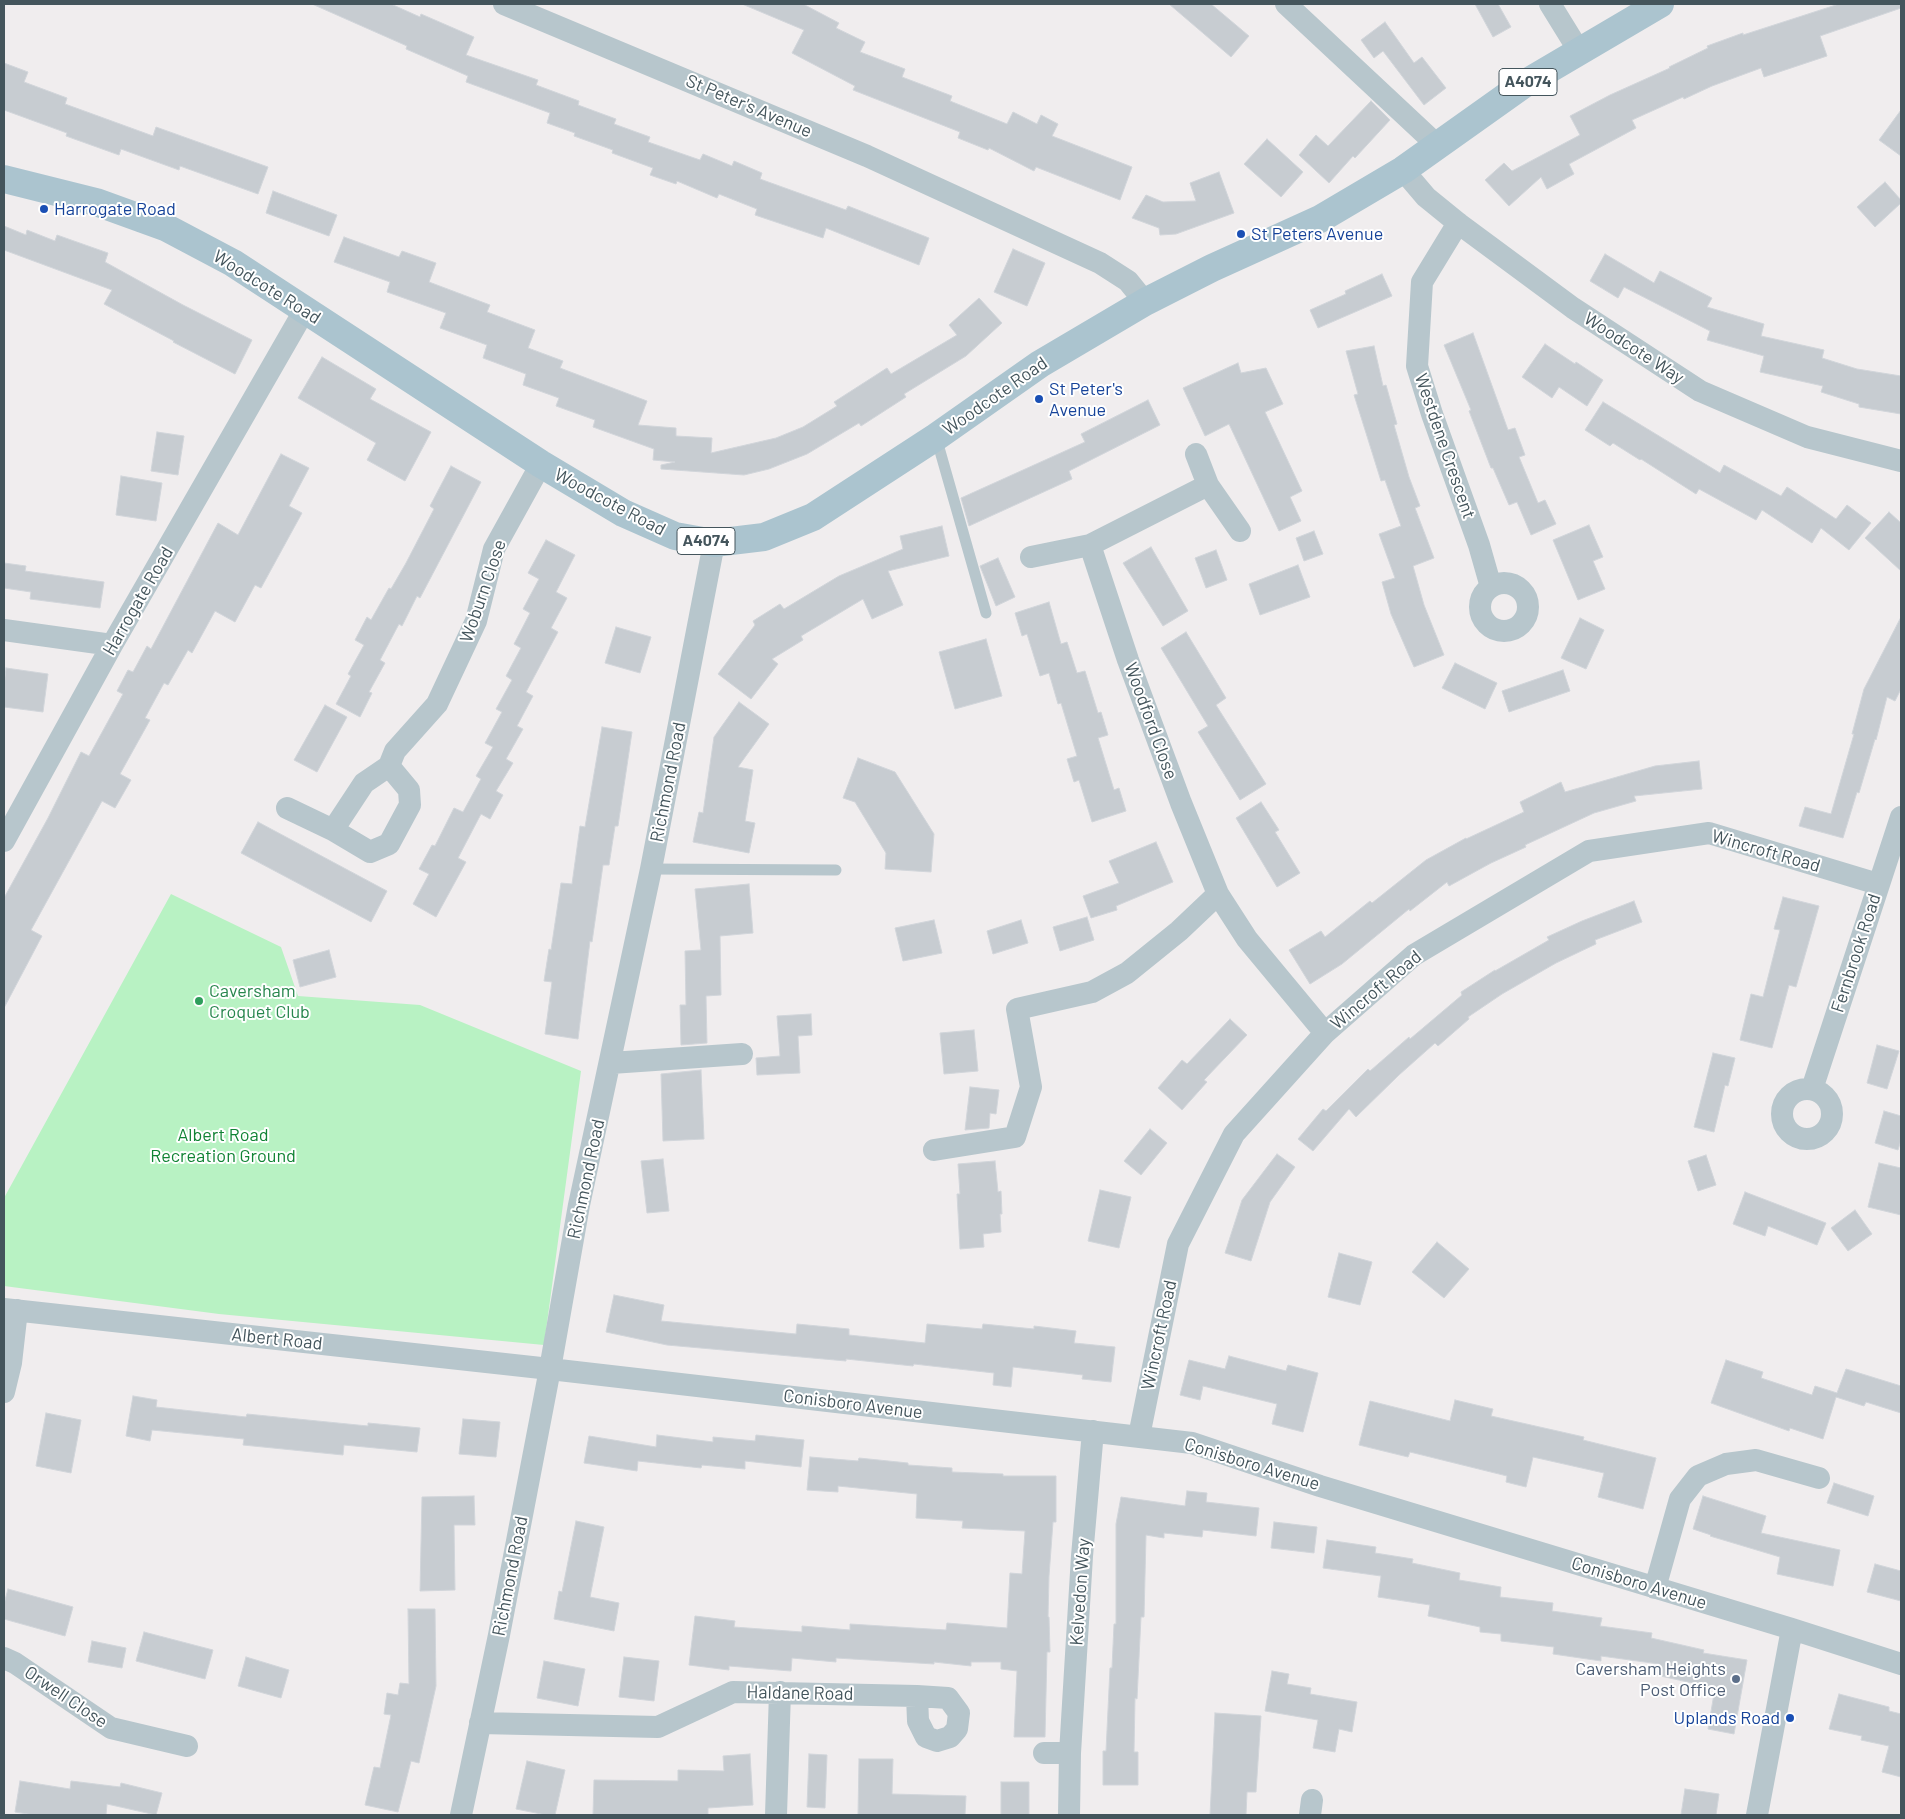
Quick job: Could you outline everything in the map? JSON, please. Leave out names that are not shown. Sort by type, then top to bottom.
[{"type":"main road","name":"A4074","points":[[1402,170],[1524,84],[1660,4]]},
{"type":"main road","name":"Woodcote Road","points":[[4,180],[96,202],[165,227],[233,263],[541,464],[624,513],[675,536],[714,543],[764,537],[813,516],[936,437],[1040,364],[1145,302],[1212,268],[1320,219],[1402,170]]},
{"type":"street","name":"St Peter's Avenue","points":[[504,4],[867,156],[1100,263],[1128,281],[1145,302]]},
{"type":"street","points":[[1286,4],[1438,146]]},
{"type":"street","points":[[1550,4],[1579,51]]},
{"type":"street","name":"Woodcote Way","points":[[1402,170],[1426,198],[1458,223],[1573,308],[1700,391],[1807,437],[1901,461]]},
{"type":"street","name":"Westdene Crescent","points":[[1458,223],[1422,282],[1418,366],[1432,414],[1479,545],[1491,587]]},
{"type":"street","name":"Harrogate Road","points":[[4,841],[112,646],[304,311]]},
{"type":"street","points":[[1196,454],[1208,485],[1240,531]]},
{"type":"street","name":"Woburn Close","points":[[333,830],[364,783],[389,766],[395,751],[437,704],[476,621],[494,549],[541,464]]},
{"type":"street","points":[[1031,557],[1090,545],[1208,485]]},
{"type":"street","name":"Richmond Road","points":[[461,1815],[499,1635],[579,1205],[611,1063],[651,869],[714,543]]},
{"type":"street","name":"Woodford Close","points":[[1090,545],[1132,669],[1181,803],[1218,894],[1247,939],[1325,1033]]},
{"type":"street","points":[[4,630],[112,646]]},
{"type":"street","points":[[287,808],[333,830],[370,852],[388,844],[410,805],[408,790],[389,766]]},
{"type":"street","name":"Fernbrook Road","points":[[1812,1089],[1901,817]]},
{"type":"street","name":"Wincroft Road","points":[[1138,1436],[1178,1244],[1234,1134],[1325,1033],[1414,955],[1589,851],[1709,833],[1878,884]]},
{"type":"street","points":[[934,1150],[1015,1137],[1032,1087],[1017,1009],[1092,992],[1127,973],[1179,931],[1218,894]]},
{"type":"street","points":[[611,1063],[742,1054]]},
{"type":"street","points":[[4,1392],[12,1364],[10,1310]]},
{"type":"street","name":"Albert Road","points":[[10,1310],[550,1369]]},
{"type":"street","name":"Conisboro Avenue","points":[[550,1369],[1192,1443],[1320,1486],[1792,1629],[1901,1664]]},
{"type":"street","name":"Kelvedon Way","points":[[1069,1815],[1071,1788],[1070,1753],[1082,1556],[1094,1431]]},
{"type":"street","points":[[1655,1588],[1680,1499],[1698,1476],[1726,1464],[1756,1460],[1819,1478]]},
{"type":"street","points":[[1757,1815],[1792,1629]]},
{"type":"street","name":"Orwell Close","points":[[4,1658],[15,1663],[111,1728],[187,1746]]},
{"type":"street","name":"Haldane Road","points":[[480,1723],[658,1727],[733,1692],[917,1696]]},
{"type":"street","points":[[776,1815],[780,1692]]},
{"type":"street","points":[[1044,1753],[1070,1753]]},
{"type":"lane","points":[[936,437],[986,613]]},
{"type":"lane","points":[[651,869],[836,870]]},
{"type":"green space","name":"Albert Road Recreation Ground","points":[[171,894],[281,947],[298,996],[420,1005],[581,1071],[544,1345],[219,1314],[4,1286],[4,1198]]},
{"type":"building","points":[[312,4],[391,4],[420,17],[421,14],[474,37],[466,55],[538,80],[536,85],[579,101],[578,105],[616,119],[614,124],[650,137],[648,142],[700,160],[703,154],[732,166],[734,161],[762,173],[760,179],[846,210],[848,206],[929,238],[919,265],[826,228],[823,238],[755,215],[757,209],[719,194],[717,198],[677,181],[676,184],[650,175],[653,168],[612,153],[613,150],[574,136],[575,133],[547,123],[550,113],[466,82],[468,76],[406,49],[407,46]]},
{"type":"building","points":[[742,4],[803,4],[839,23],[836,28],[865,42],[860,52],[905,69],[902,77],[952,96],[950,101],[1007,124],[1013,112],[1037,124],[1041,115],[1058,124],[1052,136],[1132,167],[1120,200],[1036,167],[1034,171],[989,148],[988,150],[958,138],[960,132],[853,90],[855,86],[792,53],[804,30]]},
{"type":"building","points":[[1169,4],[1211,4],[1249,36],[1231,57]]},
{"type":"building","points":[[1475,4],[1498,4],[1511,27],[1493,37]]},
{"type":"building","points":[[1839,4],[1901,4],[1901,8],[1820,36],[1827,56],[1764,77],[1761,68],[1712,86],[1684,99],[1683,97],[1632,120],[1636,128],[1569,164],[1574,174],[1547,189],[1541,177],[1509,206],[1485,180],[1504,163],[1512,171],[1580,135],[1570,116],[1610,95],[1670,68],[1708,48],[1707,46]]},
{"type":"building","points":[[1385,22],[1414,63],[1422,57],[1446,88],[1424,105],[1383,51],[1374,58],[1361,40]]},
{"type":"building","points":[[4,63],[28,72],[24,82],[67,98],[65,104],[153,136],[156,127],[268,167],[258,194],[180,166],[179,170],[121,149],[119,155],[66,136],[67,133],[4,110]]},
{"type":"building","points":[[1371,101],[1390,120],[1355,158],[1353,156],[1329,183],[1299,155],[1316,135],[1328,146]]},
{"type":"building","points":[[1901,110],[1901,156],[1879,140]]},
{"type":"building","points":[[1267,139],[1303,172],[1281,197],[1244,164]]},
{"type":"building","points":[[1219,172],[1234,213],[1176,234],[1160,235],[1159,228],[1132,218],[1146,195],[1163,202],[1196,201],[1190,183]]},
{"type":"building","points":[[1885,182],[1901,200],[1901,203],[1875,227],[1857,207]]},
{"type":"building","points":[[273,191],[337,215],[329,236],[266,213]]},
{"type":"building","points":[[4,226],[26,235],[27,230],[55,241],[57,235],[108,253],[105,262],[252,340],[235,374],[104,304],[112,290],[4,250]]},
{"type":"building","points":[[344,237],[399,257],[402,251],[436,263],[429,282],[490,305],[487,312],[535,330],[528,348],[563,361],[560,368],[647,401],[638,425],[676,428],[676,436],[712,438],[711,453],[776,438],[803,427],[837,406],[834,402],[887,368],[891,374],[957,335],[949,325],[979,298],[1002,323],[966,356],[904,394],[906,397],[861,426],[859,423],[807,454],[769,469],[744,475],[661,469],[661,465],[675,462],[653,460],[654,449],[593,427],[595,420],[556,406],[559,398],[523,385],[526,374],[483,358],[487,345],[440,328],[446,313],[387,292],[390,282],[334,262]]},
{"type":"building","points":[[1013,249],[1045,263],[1027,306],[994,292]]},
{"type":"building","points":[[1605,254],[1654,283],[1660,271],[1712,298],[1707,307],[1764,324],[1761,336],[1824,350],[1822,358],[1857,369],[1901,376],[1901,414],[1859,407],[1859,404],[1821,392],[1823,386],[1760,372],[1764,356],[1707,340],[1710,331],[1624,287],[1618,298],[1590,281]]},
{"type":"building","points":[[1382,274],[1392,296],[1318,328],[1310,310],[1346,294],[1345,291]]},
{"type":"building","points":[[1473,333],[1508,430],[1515,428],[1525,455],[1519,457],[1538,503],[1545,500],[1556,524],[1531,535],[1517,502],[1509,505],[1493,468],[1491,468],[1469,411],[1471,410],[1444,345]]},
{"type":"building","points":[[1545,344],[1603,380],[1587,406],[1559,387],[1552,398],[1522,377]]},
{"type":"building","points":[[1374,346],[1383,386],[1386,385],[1397,424],[1394,425],[1409,477],[1420,506],[1415,508],[1434,558],[1413,566],[1424,605],[1444,655],[1414,667],[1391,614],[1382,582],[1395,578],[1379,534],[1401,526],[1385,480],[1381,481],[1354,395],[1358,394],[1346,351]]},
{"type":"building","points":[[322,357],[376,389],[370,399],[431,432],[405,481],[367,460],[376,443],[298,398]]},
{"type":"building","points":[[1238,363],[1241,373],[1266,368],[1283,404],[1265,412],[1302,491],[1290,497],[1301,521],[1279,531],[1229,424],[1205,436],[1183,388]]},
{"type":"building","points":[[1148,400],[1160,425],[1069,471],[1072,479],[969,526],[961,498],[1085,442],[1081,434]]},
{"type":"building","points":[[1603,402],[1720,473],[1724,465],[1781,496],[1787,487],[1836,519],[1847,505],[1871,523],[1849,550],[1821,528],[1812,543],[1762,510],[1756,520],[1699,489],[1696,494],[1641,459],[1613,443],[1610,446],[1585,430]]},
{"type":"building","points":[[157,432],[184,436],[178,475],[151,471]]},
{"type":"building","points":[[281,454],[309,468],[289,506],[302,513],[261,588],[255,585],[235,622],[215,611],[192,653],[188,650],[168,685],[164,683],[145,718],[150,720],[120,774],[131,780],[115,808],[102,801],[31,930],[42,936],[4,1008],[4,898],[48,818],[81,752],[89,756],[123,694],[117,691],[128,670],[133,672],[147,646],[151,649],[218,523],[238,535]]},
{"type":"building","points":[[451,466],[481,482],[420,598],[417,596],[402,626],[399,624],[380,660],[385,663],[369,692],[372,693],[360,717],[336,704],[351,676],[348,674],[364,645],[355,640],[367,617],[371,620],[406,563],[434,509],[430,506]]},
{"type":"building","points":[[121,476],[162,483],[156,521],[116,515]]},
{"type":"building","points":[[1889,512],[1901,523],[1901,571],[1865,538]]},
{"type":"building","points":[[1589,525],[1603,557],[1593,561],[1605,589],[1578,600],[1553,540]]},
{"type":"building","points":[[942,526],[949,556],[888,571],[903,605],[872,619],[863,599],[801,636],[803,640],[772,659],[778,664],[751,699],[718,674],[755,625],[753,621],[780,604],[784,609],[839,576],[903,549],[900,536]]},
{"type":"building","points":[[1314,531],[1323,554],[1304,561],[1296,538]]},
{"type":"building","points":[[546,540],[575,555],[556,592],[567,598],[551,628],[558,632],[526,692],[533,696],[517,726],[523,729],[506,759],[513,763],[496,791],[503,795],[490,819],[481,814],[458,858],[466,862],[436,917],[413,904],[429,874],[419,869],[432,845],[435,846],[454,808],[463,812],[481,779],[476,776],[493,747],[485,743],[502,712],[496,709],[512,680],[506,676],[521,648],[514,644],[530,613],[523,609],[539,579],[528,573]]},
{"type":"building","points":[[1151,547],[1188,611],[1163,626],[1123,563]]},
{"type":"building","points":[[1216,550],[1227,580],[1206,588],[1195,558]]},
{"type":"building","points":[[998,558],[1015,597],[996,606],[980,566]]},
{"type":"building","points":[[4,563],[26,566],[25,571],[104,582],[100,608],[30,599],[31,592],[4,588]]},
{"type":"building","points":[[1298,565],[1310,597],[1260,615],[1249,584]]},
{"type":"building","points":[[1049,602],[1061,644],[1067,642],[1077,673],[1085,671],[1098,713],[1101,712],[1108,735],[1098,738],[1114,790],[1119,788],[1126,811],[1092,822],[1079,780],[1074,782],[1067,759],[1077,756],[1061,703],[1058,704],[1049,673],[1040,676],[1027,634],[1022,636],[1015,613]]},
{"type":"building","points":[[1901,617],[1901,689],[1895,701],[1887,697],[1876,740],[1843,838],[1799,826],[1805,807],[1831,814],[1854,734],[1852,734],[1864,689]]},
{"type":"building","points":[[1580,618],[1604,630],[1586,669],[1561,658]]},
{"type":"building","points":[[616,627],[651,637],[640,673],[605,663]]},
{"type":"building","points":[[1186,632],[1226,698],[1216,705],[1266,784],[1240,800],[1198,732],[1208,726],[1161,648]]},
{"type":"building","points":[[986,639],[1002,696],[955,709],[939,652]]},
{"type":"building","points":[[1455,663],[1497,683],[1485,709],[1442,688]]},
{"type":"building","points":[[6,668],[48,674],[43,712],[4,707]]},
{"type":"building","points":[[1563,670],[1570,691],[1509,712],[1502,691]]},
{"type":"building","points":[[739,702],[769,724],[738,767],[753,770],[745,821],[755,823],[749,853],[693,842],[699,812],[703,813],[714,737]]},
{"type":"building","points":[[325,705],[347,717],[317,772],[294,760]]},
{"type":"building","points":[[602,727],[632,732],[618,826],[615,826],[609,865],[603,865],[592,942],[590,941],[578,1039],[545,1034],[552,982],[544,981],[549,949],[551,950],[561,883],[572,884],[580,826],[585,827]]},
{"type":"building","points":[[858,758],[895,772],[934,834],[931,872],[885,869],[886,853],[855,802],[843,798]]},
{"type":"building","points":[[1699,761],[1702,789],[1634,796],[1636,801],[1594,813],[1525,845],[1526,847],[1491,863],[1449,886],[1447,882],[1410,911],[1409,909],[1342,964],[1310,984],[1289,950],[1321,931],[1325,937],[1426,860],[1466,838],[1524,812],[1520,802],[1561,782],[1565,792],[1655,766]]},
{"type":"building","points":[[1261,802],[1279,830],[1275,832],[1300,873],[1277,887],[1236,818]]},
{"type":"building","points":[[258,822],[387,891],[371,922],[241,853]]},
{"type":"building","points":[[1156,842],[1173,882],[1116,906],[1117,910],[1091,918],[1083,896],[1119,883],[1109,861]]},
{"type":"building","points":[[749,884],[753,933],[720,936],[721,995],[706,996],[707,1043],[681,1045],[680,1005],[686,1005],[685,951],[701,950],[695,889]]},
{"type":"building","points":[[1783,897],[1819,906],[1796,987],[1789,985],[1772,1048],[1740,1040],[1751,994],[1763,997],[1780,930],[1774,929]]},
{"type":"building","points":[[1634,901],[1642,922],[1595,940],[1596,944],[1556,963],[1502,994],[1468,1017],[1469,1019],[1438,1046],[1435,1043],[1399,1075],[1356,1117],[1349,1109],[1313,1151],[1298,1139],[1323,1109],[1326,1111],[1368,1069],[1370,1071],[1409,1037],[1410,1039],[1462,995],[1461,992],[1495,970],[1549,940],[1547,937]]},
{"type":"building","points":[[1087,917],[1094,940],[1060,951],[1053,927]]},
{"type":"building","points":[[934,920],[942,953],[903,961],[895,928]]},
{"type":"building","points":[[1021,920],[1028,943],[993,954],[987,931]]},
{"type":"building","points":[[329,950],[336,977],[300,987],[293,960]]},
{"type":"building","points":[[811,1014],[812,1035],[798,1036],[800,1073],[757,1075],[756,1058],[780,1056],[777,1016]]},
{"type":"building","points":[[1230,1019],[1247,1035],[1204,1080],[1207,1082],[1182,1110],[1158,1088],[1182,1060],[1187,1064]]},
{"type":"building","points":[[974,1030],[978,1071],[944,1074],[940,1033]]},
{"type":"building","points":[[1877,1045],[1899,1051],[1887,1089],[1867,1083]]},
{"type":"building","points":[[1713,1053],[1735,1058],[1728,1086],[1725,1085],[1714,1132],[1694,1127]]},
{"type":"building","points":[[701,1070],[704,1139],[663,1141],[661,1074]]},
{"type":"building","points":[[970,1087],[999,1090],[996,1114],[990,1113],[989,1128],[965,1130]]},
{"type":"building","points":[[1884,1111],[1901,1116],[1901,1140],[1898,1150],[1875,1143]]},
{"type":"building","points":[[1150,1129],[1167,1143],[1141,1175],[1124,1161]]},
{"type":"building","points":[[1277,1154],[1295,1167],[1270,1202],[1251,1261],[1225,1253],[1242,1200]]},
{"type":"building","points":[[1706,1155],[1716,1185],[1698,1191],[1688,1161]]},
{"type":"building","points":[[663,1159],[669,1211],[647,1213],[641,1161]]},
{"type":"building","points":[[995,1161],[998,1192],[1001,1191],[1001,1232],[983,1234],[984,1247],[960,1249],[957,1194],[960,1194],[958,1164]]},
{"type":"building","points":[[1879,1163],[1901,1168],[1901,1215],[1868,1207]]},
{"type":"building","points":[[1100,1190],[1131,1197],[1119,1248],[1088,1241]]},
{"type":"building","points":[[1745,1192],[1826,1223],[1817,1245],[1768,1226],[1765,1236],[1733,1224]]},
{"type":"building","points":[[1855,1210],[1872,1234],[1848,1251],[1831,1228]]},
{"type":"building","points":[[1437,1242],[1469,1269],[1444,1298],[1412,1272]]},
{"type":"building","points":[[1339,1253],[1372,1262],[1360,1305],[1328,1297]]},
{"type":"building","points":[[614,1295],[664,1305],[661,1321],[796,1334],[797,1324],[849,1329],[849,1335],[925,1343],[927,1324],[982,1329],[983,1324],[1034,1329],[1034,1326],[1076,1331],[1074,1343],[1115,1347],[1111,1382],[1082,1379],[1083,1375],[1013,1367],[1011,1387],[993,1385],[994,1373],[914,1364],[913,1366],[846,1359],[846,1361],[667,1345],[606,1332]]},
{"type":"building","points":[[1229,1356],[1286,1371],[1288,1365],[1318,1373],[1303,1432],[1272,1424],[1277,1404],[1203,1386],[1200,1400],[1180,1395],[1189,1360],[1225,1369]]},
{"type":"building","points":[[1726,1360],[1763,1372],[1761,1378],[1812,1395],[1815,1386],[1837,1393],[1846,1369],[1901,1386],[1901,1413],[1866,1402],[1864,1406],[1836,1397],[1823,1439],[1790,1428],[1789,1431],[1711,1403]]},
{"type":"building","points":[[133,1396],[157,1400],[156,1407],[246,1417],[247,1414],[368,1426],[368,1423],[420,1428],[417,1452],[344,1445],[343,1455],[243,1445],[244,1439],[152,1430],[150,1441],[126,1436]]},
{"type":"building","points":[[1455,1400],[1493,1409],[1491,1416],[1584,1437],[1583,1440],[1656,1458],[1643,1509],[1598,1497],[1604,1473],[1533,1457],[1526,1487],[1506,1482],[1507,1476],[1410,1452],[1408,1457],[1359,1445],[1370,1401],[1450,1421]]},
{"type":"building","points":[[46,1413],[81,1420],[71,1473],[36,1466]]},
{"type":"building","points":[[463,1419],[500,1422],[496,1457],[459,1454]]},
{"type":"building","points":[[657,1435],[713,1442],[713,1437],[755,1441],[756,1435],[804,1440],[801,1467],[745,1461],[745,1469],[702,1465],[701,1468],[638,1461],[637,1471],[584,1463],[589,1436],[656,1447]]},
{"type":"building","points":[[810,1457],[858,1461],[859,1458],[908,1463],[908,1465],[952,1468],[952,1472],[1003,1474],[1003,1476],[1056,1476],[1056,1522],[1053,1522],[1049,1576],[1048,1617],[1050,1652],[1047,1652],[1045,1737],[1014,1737],[1017,1671],[1001,1669],[1001,1662],[971,1662],[971,1666],[934,1662],[934,1664],[836,1658],[836,1662],[792,1658],[791,1671],[729,1666],[729,1670],[689,1665],[695,1616],[735,1621],[734,1627],[802,1632],[802,1626],[850,1630],[850,1624],[946,1630],[947,1623],[1007,1628],[1010,1573],[1022,1574],[1025,1531],[962,1528],[963,1521],[916,1518],[917,1494],[838,1486],[838,1492],[807,1490]]},
{"type":"building","points":[[1834,1483],[1874,1496],[1868,1516],[1827,1503]]},
{"type":"building","points":[[1187,1491],[1207,1493],[1206,1502],[1259,1508],[1256,1536],[1203,1530],[1202,1537],[1164,1533],[1164,1538],[1146,1535],[1144,1617],[1141,1617],[1137,1699],[1135,1698],[1134,1752],[1138,1752],[1138,1785],[1103,1785],[1103,1751],[1106,1751],[1110,1668],[1112,1668],[1114,1624],[1116,1624],[1116,1524],[1121,1497],[1185,1506]]},
{"type":"building","points":[[474,1496],[475,1525],[454,1525],[455,1590],[420,1591],[422,1497]]},
{"type":"building","points":[[1703,1496],[1766,1516],[1761,1533],[1840,1550],[1833,1586],[1777,1574],[1780,1557],[1693,1529]]},
{"type":"building","points":[[576,1521],[604,1527],[590,1597],[619,1603],[614,1631],[554,1619],[559,1591],[562,1592]]},
{"type":"building","points":[[1274,1522],[1317,1527],[1314,1553],[1271,1548]]},
{"type":"building","points":[[1327,1540],[1376,1547],[1375,1553],[1413,1559],[1412,1563],[1460,1573],[1459,1580],[1501,1587],[1500,1597],[1553,1603],[1552,1611],[1602,1618],[1600,1626],[1652,1633],[1651,1638],[1704,1650],[1703,1653],[1747,1660],[1734,1734],[1708,1729],[1715,1688],[1656,1675],[1659,1664],[1601,1656],[1601,1661],[1553,1654],[1554,1647],[1501,1641],[1501,1634],[1480,1632],[1480,1627],[1428,1616],[1430,1605],[1378,1597],[1381,1576],[1323,1568]]},
{"type":"building","points":[[1875,1564],[1901,1571],[1901,1601],[1867,1592]]},
{"type":"building","points":[[8,1589],[73,1607],[65,1636],[4,1619],[4,1604]]},
{"type":"building","points":[[408,1609],[435,1609],[436,1686],[419,1763],[411,1761],[398,1812],[365,1805],[374,1767],[380,1768],[391,1715],[384,1714],[387,1693],[398,1695],[400,1683],[409,1684]]},
{"type":"building","points":[[144,1632],[213,1650],[205,1679],[136,1661]]},
{"type":"building","points":[[92,1641],[126,1648],[122,1668],[88,1662]]},
{"type":"building","points":[[246,1657],[289,1670],[281,1698],[238,1686]]},
{"type":"building","points":[[624,1657],[659,1661],[654,1701],[619,1697]]},
{"type":"building","points":[[544,1661],[585,1669],[578,1706],[537,1698]]},
{"type":"building","points":[[1272,1671],[1289,1674],[1287,1684],[1311,1688],[1310,1694],[1357,1702],[1352,1732],[1339,1729],[1335,1752],[1313,1748],[1318,1720],[1265,1711]]},
{"type":"building","points":[[1839,1694],[1889,1707],[1889,1711],[1901,1714],[1901,1777],[1882,1772],[1889,1746],[1861,1740],[1862,1736],[1829,1729]]},
{"type":"building","points":[[1215,1713],[1261,1716],[1256,1792],[1247,1792],[1246,1815],[1210,1815]]},
{"type":"building","points":[[750,1754],[753,1805],[708,1808],[708,1815],[593,1815],[594,1780],[678,1781],[678,1770],[724,1771],[723,1756]]},
{"type":"building","points":[[809,1754],[827,1755],[825,1808],[807,1807]]},
{"type":"building","points":[[859,1759],[893,1759],[892,1794],[966,1796],[965,1815],[858,1815]]},
{"type":"building","points":[[527,1761],[565,1770],[555,1815],[516,1809]]},
{"type":"building","points":[[20,1781],[70,1789],[71,1781],[120,1787],[121,1783],[162,1793],[156,1815],[107,1804],[106,1815],[34,1815],[15,1812]]},
{"type":"building","points":[[1001,1782],[1029,1782],[1029,1815],[1001,1815]]},
{"type":"building","points":[[1685,1789],[1719,1794],[1716,1815],[1681,1815]]},
{"type":"place","name":"Harrogate Road","points":[[44,209]]},
{"type":"place","name":"St Peters Avenue","points":[[1241,234]]},
{"type":"place","name":"St Peter's Avenue","points":[[1039,399]]},
{"type":"place","name":"Caversham Croquet Club","points":[[199,1001]]},
{"type":"place","name":"Caversham Heights Post Office","points":[[1736,1679]]},
{"type":"place","name":"Uplands Road","points":[[1790,1718]]}]
